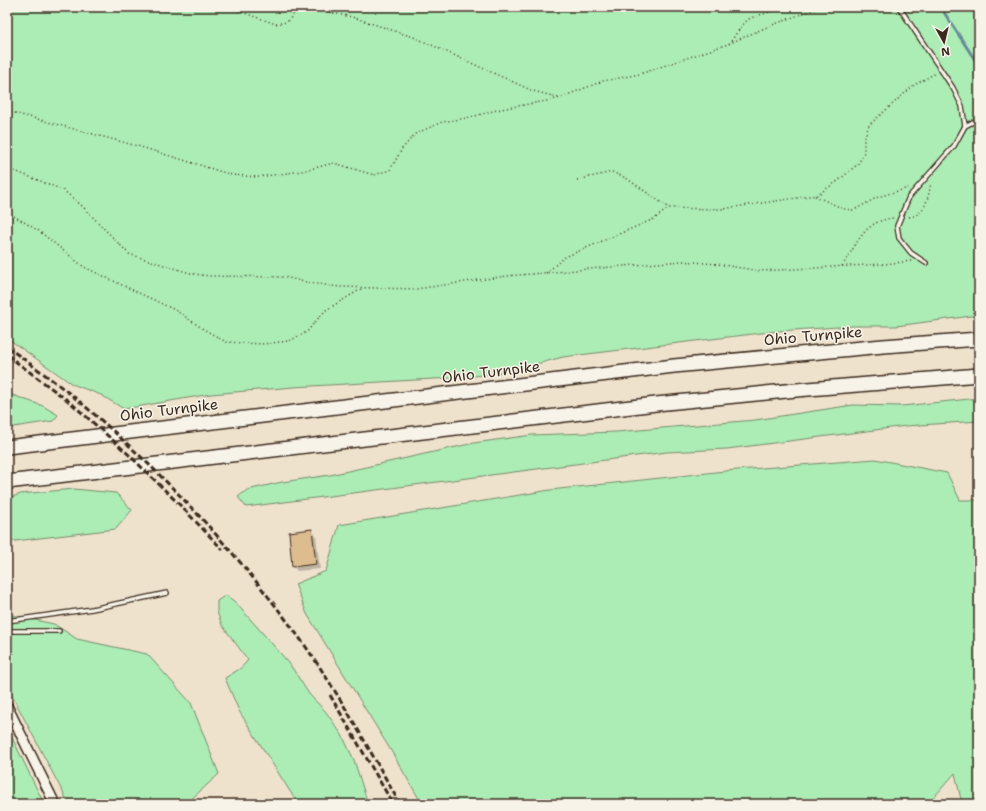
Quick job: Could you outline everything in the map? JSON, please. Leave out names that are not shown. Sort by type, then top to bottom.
[{"type":"highway","name":"Ohio Turnpike","points":[[7,446],[674,366],[882,346],[979,339]]},
{"type":"highway","points":[[7,482],[656,404],[796,390],[979,375]]},
{"type":"street","points":[[7,706],[55,804]]},
{"type":"lane","points":[[900,8],[953,88],[962,106],[965,126]]},
{"type":"lane","points":[[926,263],[910,253],[899,238],[897,226],[909,197],[954,146],[965,126],[979,119]]},
{"type":"lane","points":[[7,621],[92,609],[167,592]]},
{"type":"lane","points":[[7,631],[59,631]]},
{"type":"path","points":[[227,7],[276,24],[287,22],[294,14],[303,8],[352,17],[416,38],[533,91],[561,98]]},
{"type":"path","points":[[728,44],[742,26],[750,19],[773,11],[778,7]]},
{"type":"path","points":[[7,111],[141,147],[232,175],[258,177],[302,171],[334,163],[374,175],[390,170],[402,149],[414,134],[442,122],[561,98],[603,81],[640,74],[728,44],[767,27],[820,7]]},
{"type":"path","points":[[900,8],[929,7]]},
{"type":"path","points":[[577,180],[612,172],[626,178],[669,208],[721,209],[814,195],[838,181],[859,163],[864,152],[864,140],[869,125],[914,86],[941,70]]},
{"type":"path","points":[[7,168],[63,190],[81,205],[129,254],[193,274],[210,276],[284,277],[340,287],[416,289],[507,276],[682,261],[717,264],[760,271],[842,267],[922,260]]},
{"type":"path","points":[[842,267],[863,233],[870,225],[882,219],[915,216],[925,206],[931,180],[930,174]]},
{"type":"path","points":[[814,195],[844,209],[854,210],[878,197],[919,186]]},
{"type":"path","points":[[546,273],[565,257],[654,219],[669,208]]},
{"type":"path","points":[[7,212],[39,231],[84,267],[175,310],[226,342],[262,344],[289,341],[307,332],[314,322],[326,310],[363,288]]},
{"type":"green space","points":[[7,7],[979,7],[979,315],[896,326],[853,326],[778,331],[563,357],[514,370],[468,377],[294,387],[211,394],[124,409],[101,395],[72,384],[7,338]]},
{"type":"green space","points":[[7,393],[43,406],[58,415],[53,421],[7,428]]},
{"type":"green space","points":[[979,398],[979,421],[906,426],[727,449],[667,452],[246,507],[238,497],[247,490],[282,482],[330,475],[474,443],[532,435],[616,432],[755,420],[853,405],[902,406]]},
{"type":"green space","points":[[875,459],[947,473],[960,500],[979,500],[979,804],[962,804],[955,773],[928,804],[422,804],[307,614],[295,584],[326,571],[339,525],[550,490],[725,471]]},
{"type":"green space","points":[[74,489],[116,493],[132,510],[116,529],[7,542],[7,499],[20,494]]},
{"type":"green space","points":[[226,595],[235,602],[289,663],[309,694],[326,712],[342,735],[354,760],[368,804],[298,804],[239,711],[225,678],[241,668],[248,660],[222,625],[217,612],[217,601]]},
{"type":"green space","points":[[7,614],[54,624],[77,639],[147,654],[191,703],[219,774],[186,804],[69,804],[7,686]]},
{"type":"green space","points":[[7,727],[44,804],[7,804]]},
{"type":"building","points":[[312,529],[316,564],[292,567],[289,532]]},
{"type":"waterway","points":[[942,7],[979,66]]},
{"type":"railway","points":[[7,347],[80,402],[111,429],[172,487],[228,548],[281,613],[319,666],[355,724],[400,804]]},
{"type":"railway","points":[[7,355],[71,403],[126,452],[223,550]]},
{"type":"railway","points":[[330,695],[393,804]]}]
